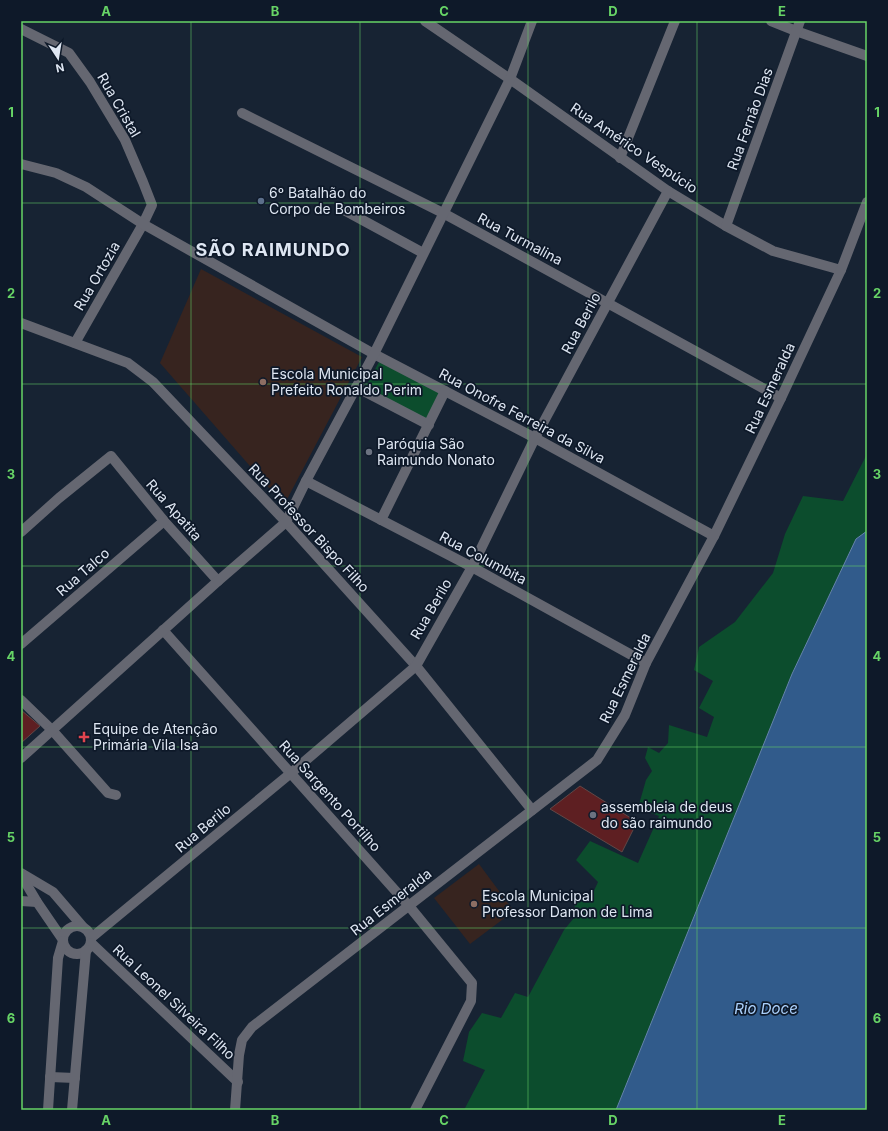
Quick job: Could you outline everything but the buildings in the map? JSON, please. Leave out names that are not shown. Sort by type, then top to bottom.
[{"type":"street","name":"Rua Américo Vespúcio","points":[[425,21],[510,79],[668,191],[726,226],[773,251],[841,270]]},
{"type":"street","points":[[21,758],[286,522],[306,481],[374,354],[510,79],[532,21]]},
{"type":"street","points":[[620,158],[675,21]]},
{"type":"street","points":[[771,21],[867,56]]},
{"type":"street","name":"Rua Fernão Dias","points":[[726,226],[800,21]]},
{"type":"street","name":"Rua Cristal","points":[[21,29],[69,53],[90,82],[124,140],[152,205],[143,224]]},
{"type":"street","name":"Rua Turmalina","points":[[242,113],[443,213],[782,398]]},
{"type":"street","name":"Rua Onofre Ferreira da Silva","points":[[21,164],[56,173],[86,188],[143,224],[374,354],[535,438],[714,536]]},
{"type":"street","name":"Rua Berilo","points":[[89,944],[416,666],[472,567],[535,438],[668,191]]},
{"type":"street","name":"Rua Esmeralda","points":[[235,1110],[239,1055],[242,1040],[252,1027],[597,760],[625,715],[646,663],[714,536],[782,398],[841,270],[867,202]]},
{"type":"street","points":[[344,210],[423,253]]},
{"type":"street","name":"Rua Ortozia","points":[[75,343],[143,224]]},
{"type":"street","name":"Rua Professor Bispo Filho","points":[[21,323],[128,363],[153,382],[286,522],[416,666],[532,810]]},
{"type":"street","points":[[356,387],[429,425]]},
{"type":"street","points":[[381,520],[445,391]]},
{"type":"street","name":"Rua Apatita","points":[[21,532],[110,456],[164,521],[218,581]]},
{"type":"street","name":"Rua Columbita","points":[[306,481],[472,567],[646,663]]},
{"type":"street","name":"Rua Talco","points":[[21,644],[164,521]]},
{"type":"street","name":"Rua Sargento Portilho","points":[[163,630],[408,906],[472,983],[471,1000],[415,1110]]},
{"type":"street","points":[[21,700],[52,730],[108,793],[116,795]]},
{"type":"street","points":[[21,874],[66,948],[74,953],[78,953],[89,944]]},
{"type":"street","points":[[21,874],[53,892],[90,934],[72,1110]]},
{"type":"street","points":[[21,901],[37,902]]},
{"type":"street","points":[[48,1110],[58,958],[64,935],[70,928],[79,926],[83,927]]},
{"type":"street","name":"Rua Leonel Silveira Filho","points":[[89,944],[238,1082]]},
{"type":"street","points":[[50,1077],[75,1078]]},
{"type":"shaded area","name":"Escola Municipal Prefeito Ronaldo Perim","points":[[201,269],[362,357],[284,505],[160,363]]},
{"type":"shaded area","name":"Escola Municipal Professor Damon de Lima","points":[[479,864],[514,911],[470,944],[434,898]]},
{"type":"green space","points":[[380,360],[443,392],[428,422],[365,388]]},
{"type":"green space","points":[[867,454],[867,531],[856,539],[792,674],[616,1110],[464,1110],[485,1070],[463,1061],[469,1032],[482,1013],[501,1018],[515,993],[528,997],[564,930],[578,913],[572,901],[592,895],[598,882],[576,860],[590,841],[638,863],[659,816],[638,808],[646,780],[652,771],[645,758],[648,747],[659,753],[668,743],[669,725],[707,737],[714,717],[699,708],[713,681],[694,670],[699,647],[735,622],[773,573],[785,534],[803,496],[843,501]]},
{"type":"water","name":"Rio Doce","points":[[867,531],[867,1110],[616,1110],[792,674],[856,539]]},
{"type":"place","name":"6º Batalhão do Corpo de Bombeiros","points":[[261,201]]},
{"type":"place","name":"Escola Municipal Prefeito Ronaldo Perim","points":[[263,382]]},
{"type":"place","name":"Paróquia São Raimundo Nonato","points":[[369,452]]},
{"type":"place","name":"Equipe de Atenção Primária Vila Isa","points":[[84,737]]},
{"type":"place","name":"assembleia de deus do são raimundo","points":[[593,815]]},
{"type":"place","name":"Escola Municipal Professor Damon de Lima","points":[[474,904]]},
{"type":"district","name":"SÃO RAIMUNDO","points":[[273,250]]}]
